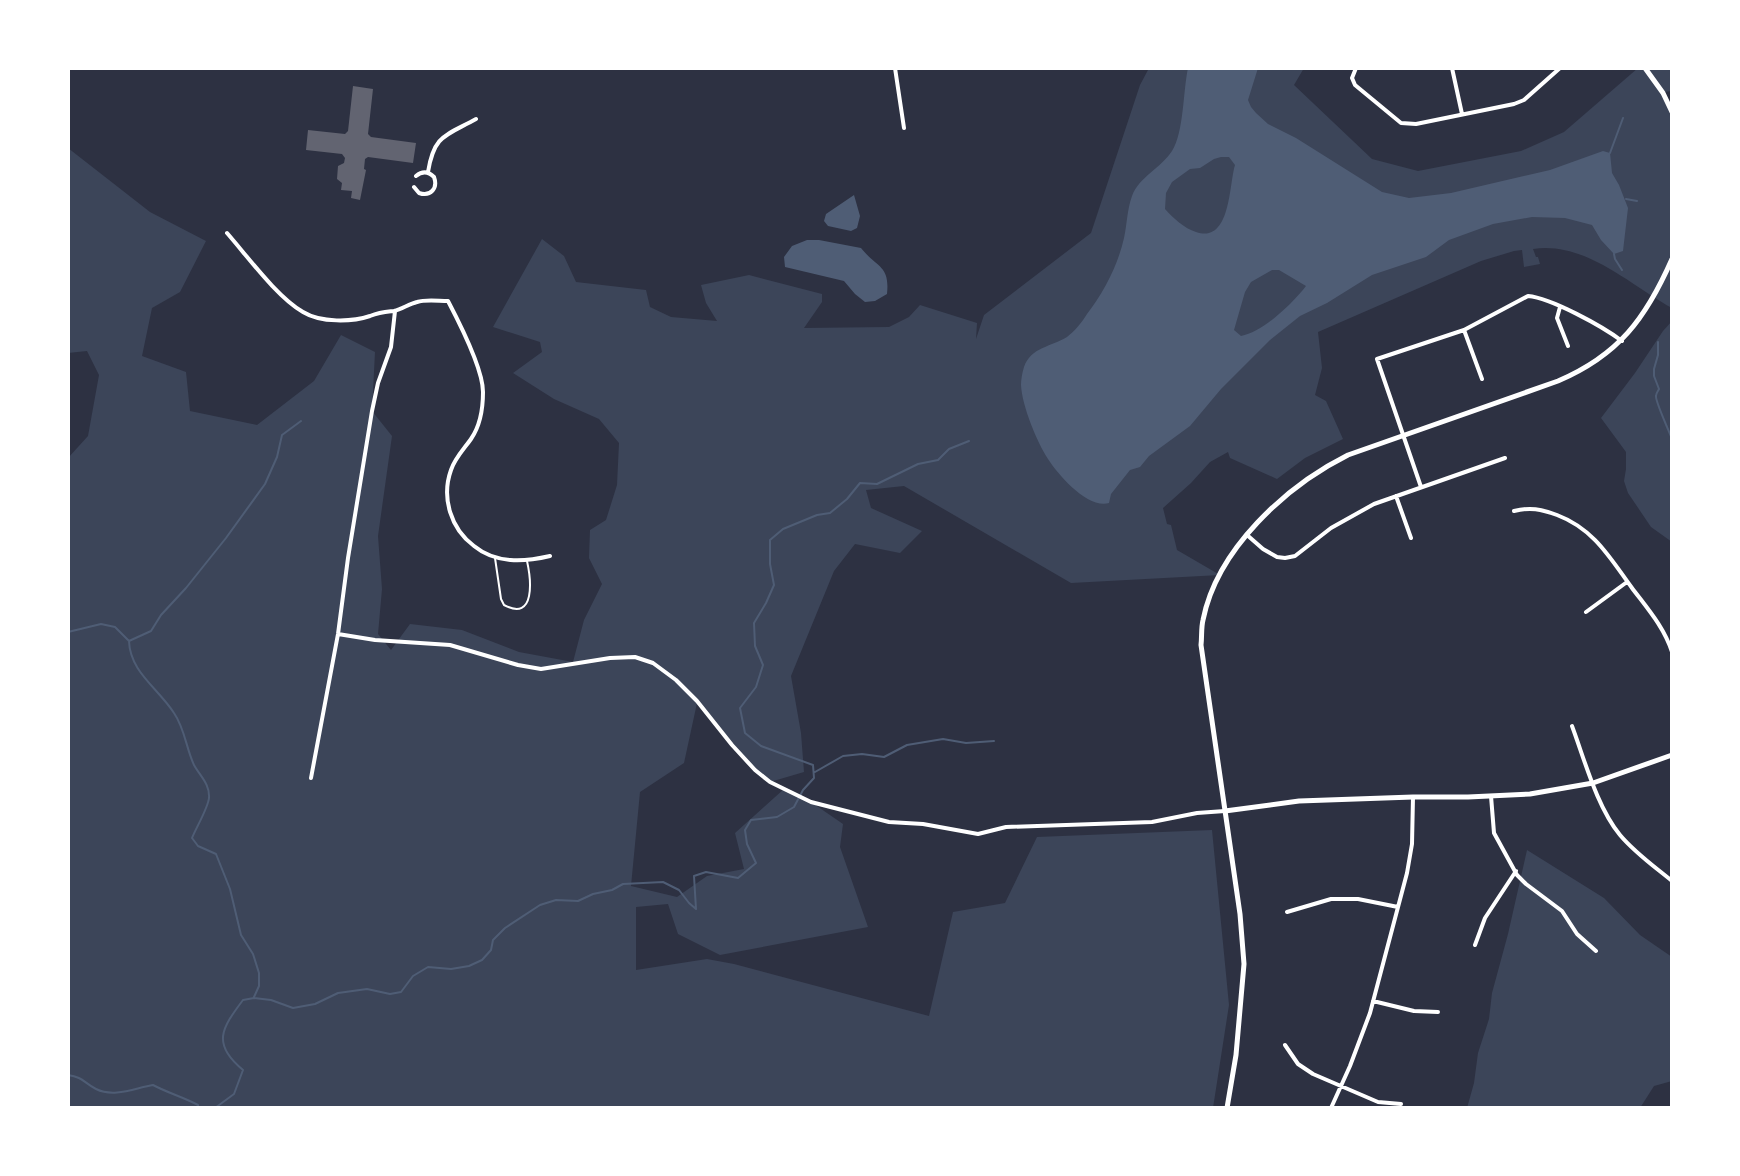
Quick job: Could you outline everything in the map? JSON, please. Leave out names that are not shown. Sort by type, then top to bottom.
[{"type":"street","points":[[895,68],[904,128]]},
{"type":"street","points":[[1356,68],[1352,78],[1355,85],[1401,123],[1416,124],[1514,104],[1524,100],[1560,68]]},
{"type":"street","points":[[1452,68],[1462,114]]},
{"type":"street","points":[[1645,68],[1672,112]]},
{"type":"street","points":[[428,172],[435,144],[476,119]]},
{"type":"street","points":[[414,187],[422,195],[432,191],[436,184],[428,172],[416,176]]},
{"type":"street","points":[[227,233],[279,292],[304,313],[314,317],[346,319],[370,316],[379,311],[395,311],[419,301],[448,301],[471,351],[483,390],[474,434],[458,456],[449,476],[448,505],[455,525],[463,538],[495,558],[510,561],[550,556]]},
{"type":"street","points":[[1227,1108],[1236,1055],[1244,964],[1240,914],[1201,645],[1202,622],[1222,570],[1247,535],[1285,495],[1323,467],[1348,455],[1517,397],[1575,374],[1605,356],[1622,341],[1658,290],[1672,259]]},
{"type":"street","points":[[1421,487],[1377,359],[1464,330],[1528,296],[1560,307],[1622,341]]},
{"type":"street","points":[[1560,307],[1557,318],[1568,346]]},
{"type":"street","points":[[311,778],[338,634],[372,411],[391,347],[395,311]]},
{"type":"street","points":[[1464,330],[1482,379]]},
{"type":"street","points":[[1247,535],[1277,557],[1295,556],[1331,528],[1374,504],[1505,458]]},
{"type":"street","points":[[1396,496],[1411,538]]},
{"type":"street","points":[[1514,511],[1529,507],[1543,510],[1574,523],[1598,542],[1662,628],[1672,652]]},
{"type":"street","points":[[1586,612],[1627,582]]},
{"type":"street","points":[[338,634],[450,645],[541,669],[635,657],[653,663],[676,680],[755,770],[770,782],[805,799],[889,822],[923,824],[978,834],[1006,827],[1152,822],[1197,813],[1299,801],[1530,794],[1593,783],[1672,755]]},
{"type":"street","points":[[1572,726],[1593,783],[1619,834],[1672,881]]},
{"type":"street","points":[[1491,796],[1494,833],[1516,871],[1526,884],[1562,911],[1577,934],[1596,951]]},
{"type":"street","points":[[1331,1108],[1370,1013],[1398,907],[1412,844],[1413,797]]},
{"type":"street","points":[[1475,945],[1485,918],[1516,871]]},
{"type":"street","points":[[1287,912],[1331,899],[1358,899],[1398,907]]},
{"type":"street","points":[[1373,1001],[1414,1011],[1438,1012]]},
{"type":"street","points":[[1285,1045],[1298,1064],[1313,1074],[1378,1102],[1401,1104]]},
{"type":"lane","points":[[495,558],[501,599],[510,609],[526,605],[529,600],[527,560]]},
{"type":"shaded area","points":[[1145,68],[1304,68],[1294,85],[1372,159],[1418,171],[1521,151],[1564,132],[1638,68],[1672,68],[1672,91],[1664,92],[1672,112],[1672,308],[1589,258],[1552,248],[1533,249],[1540,264],[1524,267],[1522,250],[1481,261],[1318,332],[1322,368],[1315,395],[1326,401],[1343,439],[1305,458],[1277,479],[1230,458],[1228,452],[1210,462],[1163,508],[1177,550],[1220,575],[1071,583],[904,486],[866,490],[871,508],[922,531],[900,553],[855,544],[834,571],[791,676],[804,772],[770,782],[755,770],[697,703],[684,763],[640,792],[631,886],[677,897],[707,876],[744,869],[735,833],[784,789],[811,802],[843,824],[840,847],[868,927],[720,955],[678,934],[668,904],[636,907],[636,970],[707,959],[929,1016],[953,912],[1005,903],[1037,837],[1212,830],[1229,1005],[1213,1108],[68,1108],[68,458],[88,436],[99,375],[87,351],[68,353],[68,148],[150,212],[206,241],[180,292],[152,308],[142,356],[186,372],[190,411],[257,425],[314,381],[341,335],[375,352],[372,411],[392,436],[378,536],[382,589],[378,634],[391,650],[410,624],[462,630],[519,652],[573,662],[584,620],[602,584],[589,558],[590,530],[606,520],[617,485],[619,443],[599,419],[554,399],[513,373],[542,352],[540,342],[493,327],[542,239],[564,256],[576,282],[646,290],[650,307],[671,317],[717,321],[706,303],[701,285],[749,275],[822,294],[822,302],[804,328],[889,327],[909,317],[920,305],[977,323],[976,339],[984,315],[1091,233],[1140,85],[1148,70]]},
{"type":"shaded area","points":[[1188,68],[1258,68],[1248,100],[1268,124],[1382,192],[1409,198],[1451,193],[1550,170],[1603,151],[1610,153],[1612,173],[1628,208],[1623,251],[1614,254],[1592,225],[1565,218],[1532,217],[1493,224],[1449,240],[1426,257],[1372,275],[1300,316],[1270,340],[1221,389],[1190,426],[1149,456],[1140,467],[1130,470],[1111,494],[1109,503],[1092,501],[1067,482],[1044,452],[1024,403],[1021,385],[1023,372],[1031,355],[1067,337],[1076,329],[1105,287],[1121,248],[1135,189],[1167,157],[1176,143]],"holes":[[[1221,157],[1229,157],[1235,165],[1226,210],[1216,229],[1207,233],[1196,232],[1179,223],[1165,209],[1166,193],[1172,182],[1190,169],[1200,168]],[[1272,270],[1279,270],[1306,286],[1268,323],[1241,336],[1234,330],[1245,292],[1251,282]]]},
{"type":"shaded area","points":[[854,195],[860,216],[857,228],[851,231],[828,226],[824,221],[826,214]]},
{"type":"shaded area","points":[[807,240],[861,248],[884,272],[887,294],[875,301],[865,302],[844,281],[785,267],[784,257],[792,246]]},
{"type":"shaded area","points":[[1672,321],[1672,542],[1651,527],[1628,493],[1624,481],[1626,452],[1601,418]]},
{"type":"shaded area","points":[[1527,850],[1604,898],[1640,935],[1672,957],[1672,1081],[1654,1086],[1640,1108],[1467,1108]]},
{"type":"building","points":[[353,86],[373,89],[368,134],[371,137],[416,143],[413,163],[365,159],[360,200],[351,198],[352,191],[341,190],[342,183],[337,179],[338,166],[344,163],[345,158],[342,154],[306,150],[308,130],[345,134],[348,131]]},
{"type":"waterway","points":[[1610,153],[1623,118]]},
{"type":"waterway","points":[[1626,199],[1637,201]]},
{"type":"waterway","points":[[1614,254],[1622,270]]},
{"type":"waterway","points":[[1658,342],[1654,369],[1659,389],[1656,399],[1672,439]]},
{"type":"waterway","points":[[129,641],[151,631],[226,538],[265,484],[277,457],[282,435],[301,421]]},
{"type":"waterway","points":[[215,1108],[234,1094],[243,1070],[233,1061],[223,1044],[225,1028],[243,1000],[271,1000],[293,1008],[315,1004],[338,993],[367,989],[390,994],[401,992],[413,976],[428,967],[451,969],[482,960],[491,950],[493,940],[505,928],[540,905],[556,900],[578,901],[623,884],[663,882],[679,890],[696,909],[694,876],[706,872],[738,878],[756,863],[747,844],[745,830],[751,820],[777,817],[794,807],[814,778],[813,765],[761,746],[745,733],[740,708],[756,687],[763,665],[755,646],[754,623],[774,585],[770,540],[783,529],[830,513],[860,483],[877,484],[918,464],[938,460],[949,449],[969,441]]},
{"type":"waterway","points":[[68,632],[101,624],[115,627],[129,641],[139,671],[178,719],[194,765],[209,793],[192,838],[198,846],[216,854],[230,889],[241,935],[253,954],[259,973],[259,986],[254,997]]},
{"type":"waterway","points":[[815,772],[843,756],[862,754],[884,757],[907,745],[943,739],[966,743],[994,741]]},
{"type":"waterway","points":[[68,1075],[110,1093],[153,1085],[198,1105],[198,1108]]}]
